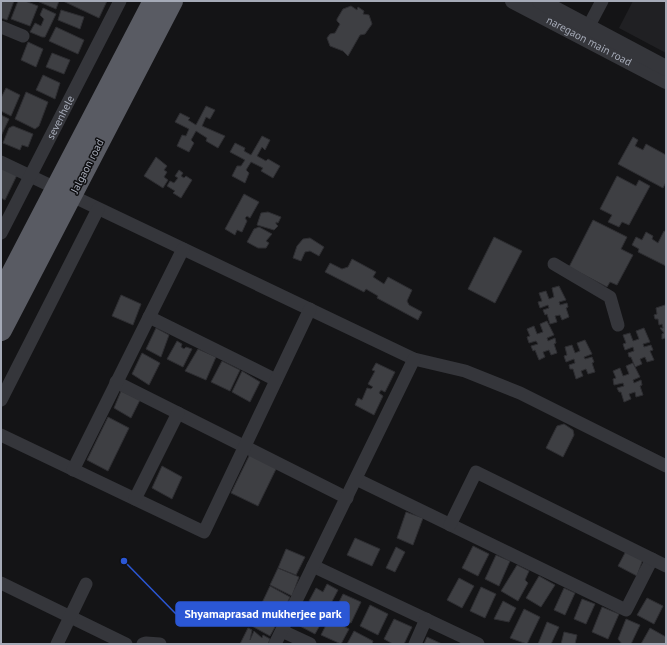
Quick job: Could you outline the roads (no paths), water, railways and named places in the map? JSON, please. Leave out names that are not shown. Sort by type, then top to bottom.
[{"type":"highway","name":"Jalgaon road","points":[[1,330],[154,1]]},
{"type":"highway","name":"Jalgaon road","points":[[1,295],[64,192],[172,1]]},
{"type":"street","name":"sevenhele","points":[[1,233],[120,1]]},
{"type":"street","name":"naregaon main road","points":[[513,1],[666,68]]},
{"type":"street","name":"naregaon main road","points":[[540,1],[585,32],[666,81]]},
{"type":"street","points":[[585,32],[602,1]]},
{"type":"street","points":[[1,26],[23,36]]},
{"type":"street","points":[[1,162],[414,359],[465,370],[520,392],[666,466]]},
{"type":"street","points":[[1,400],[98,209]]},
{"type":"street","points":[[73,470],[183,249]]},
{"type":"street","points":[[554,264],[610,297],[618,325]]},
{"type":"street","points":[[1,435],[204,532],[310,310]]},
{"type":"street","points":[[148,317],[276,380]]},
{"type":"street","points":[[275,644],[414,359]]},
{"type":"street","points":[[116,382],[347,498]]},
{"type":"street","points":[[135,499],[178,413]]},
{"type":"street","points":[[450,525],[476,472],[666,566]]},
{"type":"street","points":[[356,479],[626,610],[652,559]]},
{"type":"street","points":[[314,566],[478,644]]},
{"type":"street","points":[[57,644],[86,584]]},
{"type":"street","points":[[2,587],[126,644]]},
{"type":"street","points":[[415,644],[426,620]]},
{"type":"street","points":[[282,630],[310,644]]},
{"type":"street","points":[[143,644],[160,644]]},
{"type":"place","name":"Shyamaprasad mukherjee park","points":[[124,561]]}]
